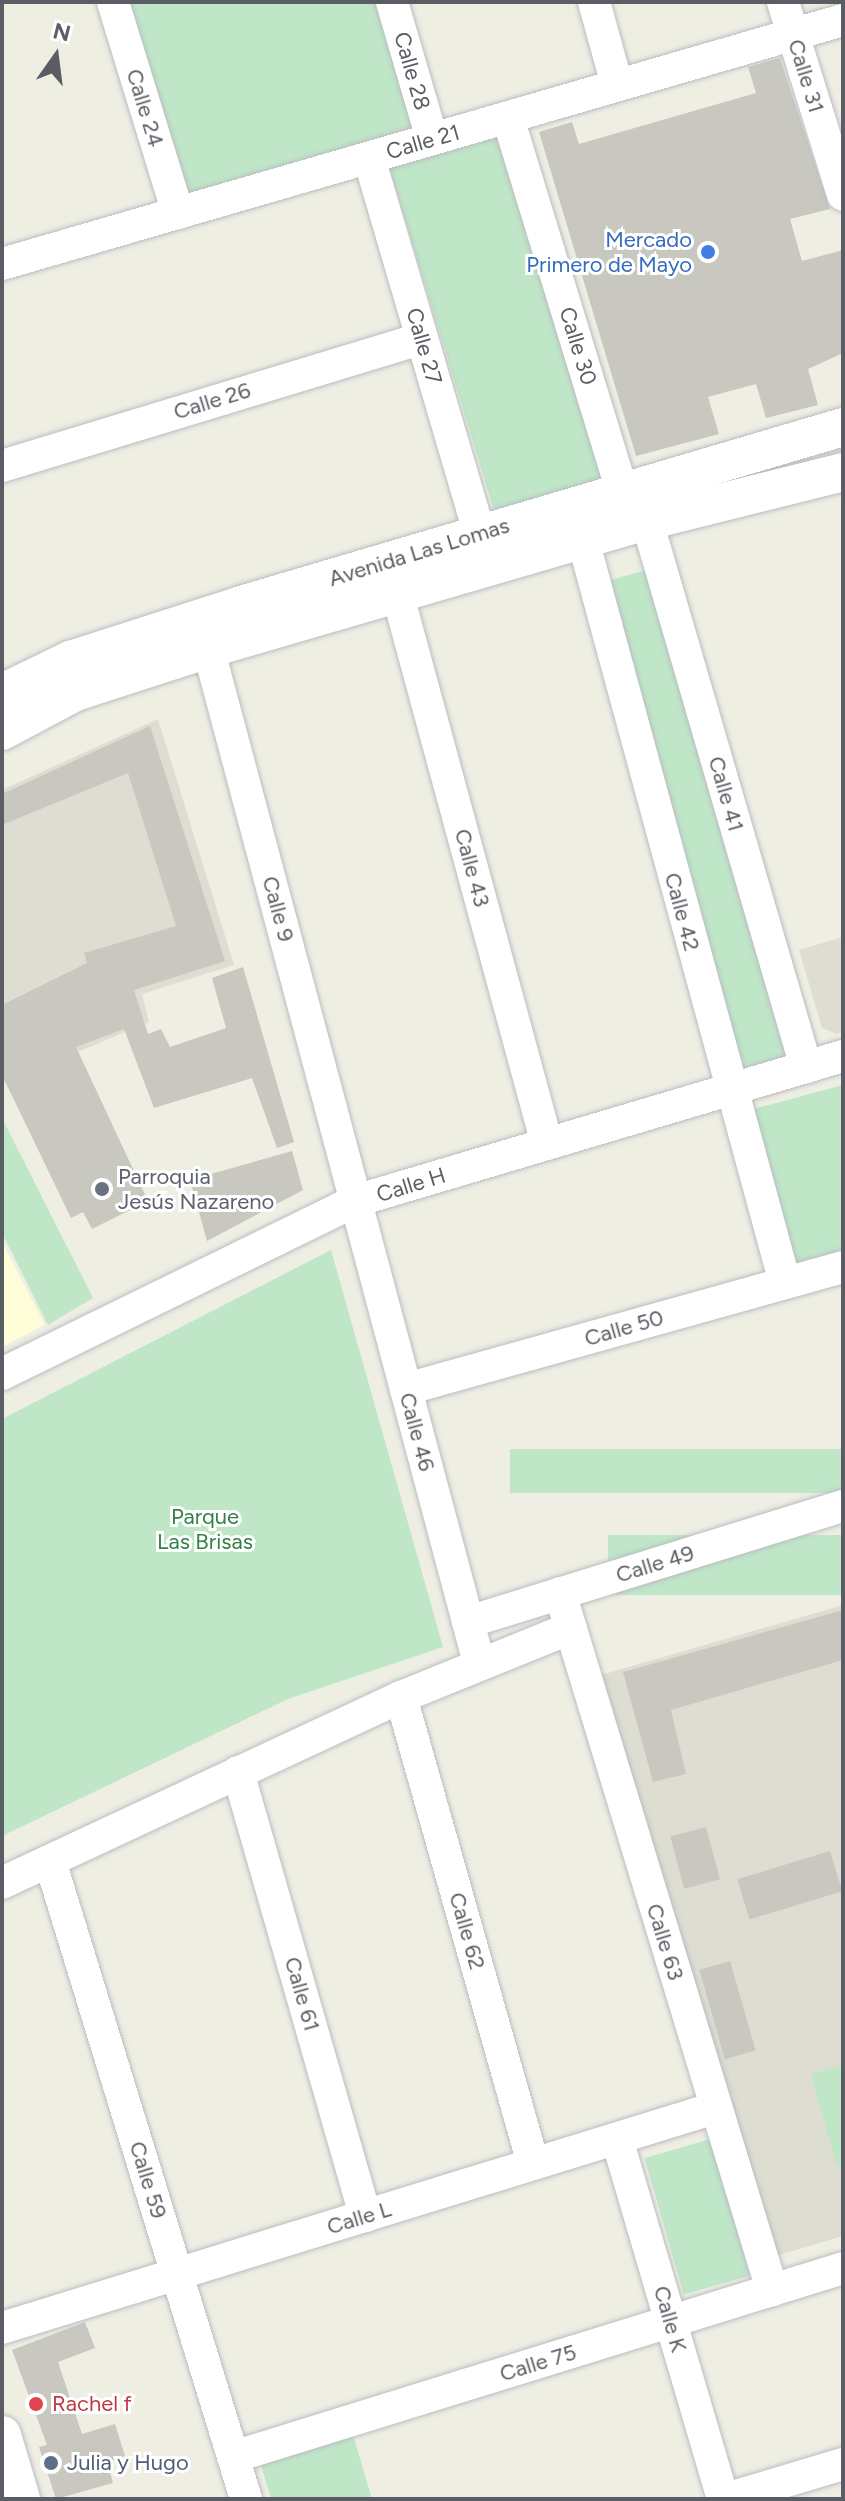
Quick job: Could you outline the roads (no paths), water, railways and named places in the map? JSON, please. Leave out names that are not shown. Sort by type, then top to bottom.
[{"type":"street","name":"Calle 24","points":[[113,2],[178,213]]},
{"type":"street","name":"Calle 28","points":[[392,2],[432,139]]},
{"type":"street","points":[[594,2],[617,85]]},
{"type":"street","name":"Calle 31","points":[[783,2],[843,195]]},
{"type":"street","name":"Calle 21","points":[[3,261],[843,20]]},
{"type":"street","name":"Calle 30","points":[[508,118],[622,491],[647,521]]},
{"type":"street","name":"Calle 27","points":[[369,158],[480,535]]},
{"type":"street","name":"Calle 26","points":[[2,466],[422,338]]},
{"type":"street","name":"Avenida Las Lomas","points":[[2,731],[75,692],[204,633],[480,535],[843,427]]},
{"type":"street","name":"Avenida Las Lomas","points":[[2,693],[70,660],[397,592],[647,521],[843,472]]},
{"type":"street","name":"Calle 41","points":[[647,521],[806,1067]]},
{"type":"street","name":"Calle 42","points":[[583,540],[729,1090],[785,1283]]},
{"type":"street","name":"Calle 43","points":[[397,592],[547,1144]]},
{"type":"street","name":"Calle 9","points":[[204,633],[355,1201]]},
{"type":"street","name":"Calle H","points":[[2,1374],[355,1201],[843,1056]]},
{"type":"street","name":"Calle 46","points":[[355,1201],[479,1663]]},
{"type":"street","name":"Calle 50","points":[[406,1389],[843,1267]]},
{"type":"street","name":"Calle 49","points":[[468,1622],[843,1506]]},
{"type":"street","name":"Calle 63","points":[[560,1593],[772,2290]]},
{"type":"street","points":[[2,1883],[401,1697],[571,1628]]},
{"type":"street","name":"Calle 62","points":[[401,1697],[533,2164]]},
{"type":"street","name":"Calle 61","points":[[238,1772],[365,2216]]},
{"type":"street","name":"Calle 59","points":[[50,1861],[246,2499]]},
{"type":"street","name":"Calle L","points":[[2,2328],[715,2108]]},
{"type":"street","name":"Calle K","points":[[617,2139],[725,2499]]},
{"type":"street","name":"Calle 75","points":[[233,2457],[843,2268]]},
{"type":"street","points":[[2,2435],[21,2499]]},
{"type":"street","points":[[725,2499],[843,2466]]},
{"type":"place","name":"Mercado Primero de Mayo","points":[[708,252]]},
{"type":"place","name":"Parroquia Jesús Nazareno","points":[[102,1189]]},
{"type":"place","name":"Rachel f","points":[[36,2404]]},
{"type":"place","name":"Julia y Hugo","points":[[51,2463]]},
{"type":"park label","name":"Parque Las Brisas","points":[[205,1528]]}]
